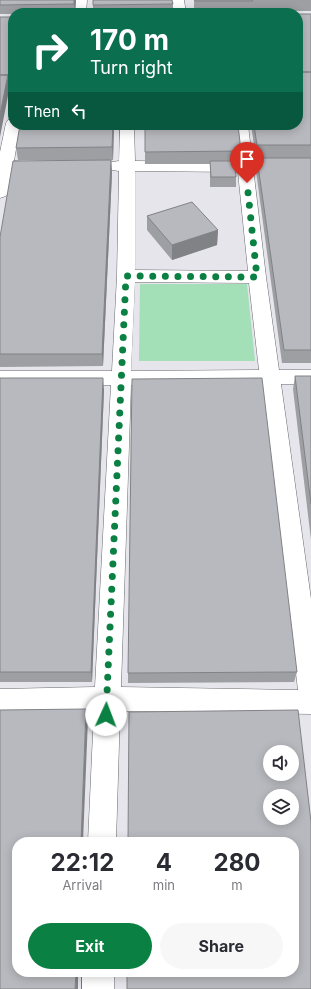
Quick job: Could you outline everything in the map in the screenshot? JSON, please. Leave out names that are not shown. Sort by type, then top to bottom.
[{"type":"street","points":[[0,193],[2,166],[11,130]]},
{"type":"street","points":[[102,837],[126,276],[127,130]]},
{"type":"street","points":[[242,130],[252,166],[257,277],[311,691]]},
{"type":"street","points":[[2,166],[58,166]]},
{"type":"street","points":[[95,166],[252,166]]},
{"type":"street","points":[[126,276],[257,277]]},
{"type":"street","points":[[0,378],[311,377]]},
{"type":"street","points":[[0,701],[107,699],[311,702]]},
{"type":"street","points":[[98,977],[98,989]]},
{"type":"green space","points":[[140,284],[247,284],[255,361],[139,361]]},
{"type":"building","points":[[0,0],[74,0],[74,4],[0,5]]},
{"type":"building","points":[[93,0],[172,0],[173,4],[93,5]]},
{"type":"building","points":[[194,0],[252,0],[253,1],[195,1]]},
{"type":"building","points":[[303,14],[311,14],[311,72],[303,72]]},
{"type":"building","points":[[0,17],[8,17],[8,75],[0,75]]},
{"type":"building","points":[[303,72],[311,72],[311,145],[257,145],[255,130],[303,130]]},
{"type":"building","points":[[0,75],[8,75],[0,114]]},
{"type":"building","points":[[19,130],[113,130],[112,147],[16,148]]},
{"type":"building","points":[[145,130],[239,130],[241,151],[145,152]]},
{"type":"building","points":[[257,158],[311,158],[311,350],[284,350]]},
{"type":"building","points":[[111,160],[102,354],[0,354],[0,237],[13,161]]},
{"type":"building","points":[[210,161],[235,161],[236,177],[211,177]]},
{"type":"building","points":[[192,202],[218,230],[172,245],[147,216]]},
{"type":"building","points":[[295,376],[311,376],[311,504]]},
{"type":"building","points":[[0,378],[103,378],[91,672],[0,672]]},
{"type":"building","points":[[262,378],[297,672],[128,673],[132,379]]},
{"type":"building","points":[[86,709],[81,837],[12,837],[12,977],[76,977],[75,989],[0,989],[0,710]]},
{"type":"building","points":[[298,710],[311,822],[311,989],[127,989],[127,977],[299,977],[299,837],[128,837],[129,712]]},
{"type":"route","points":[[106,715],[126,276],[257,277],[247,183]]}]
